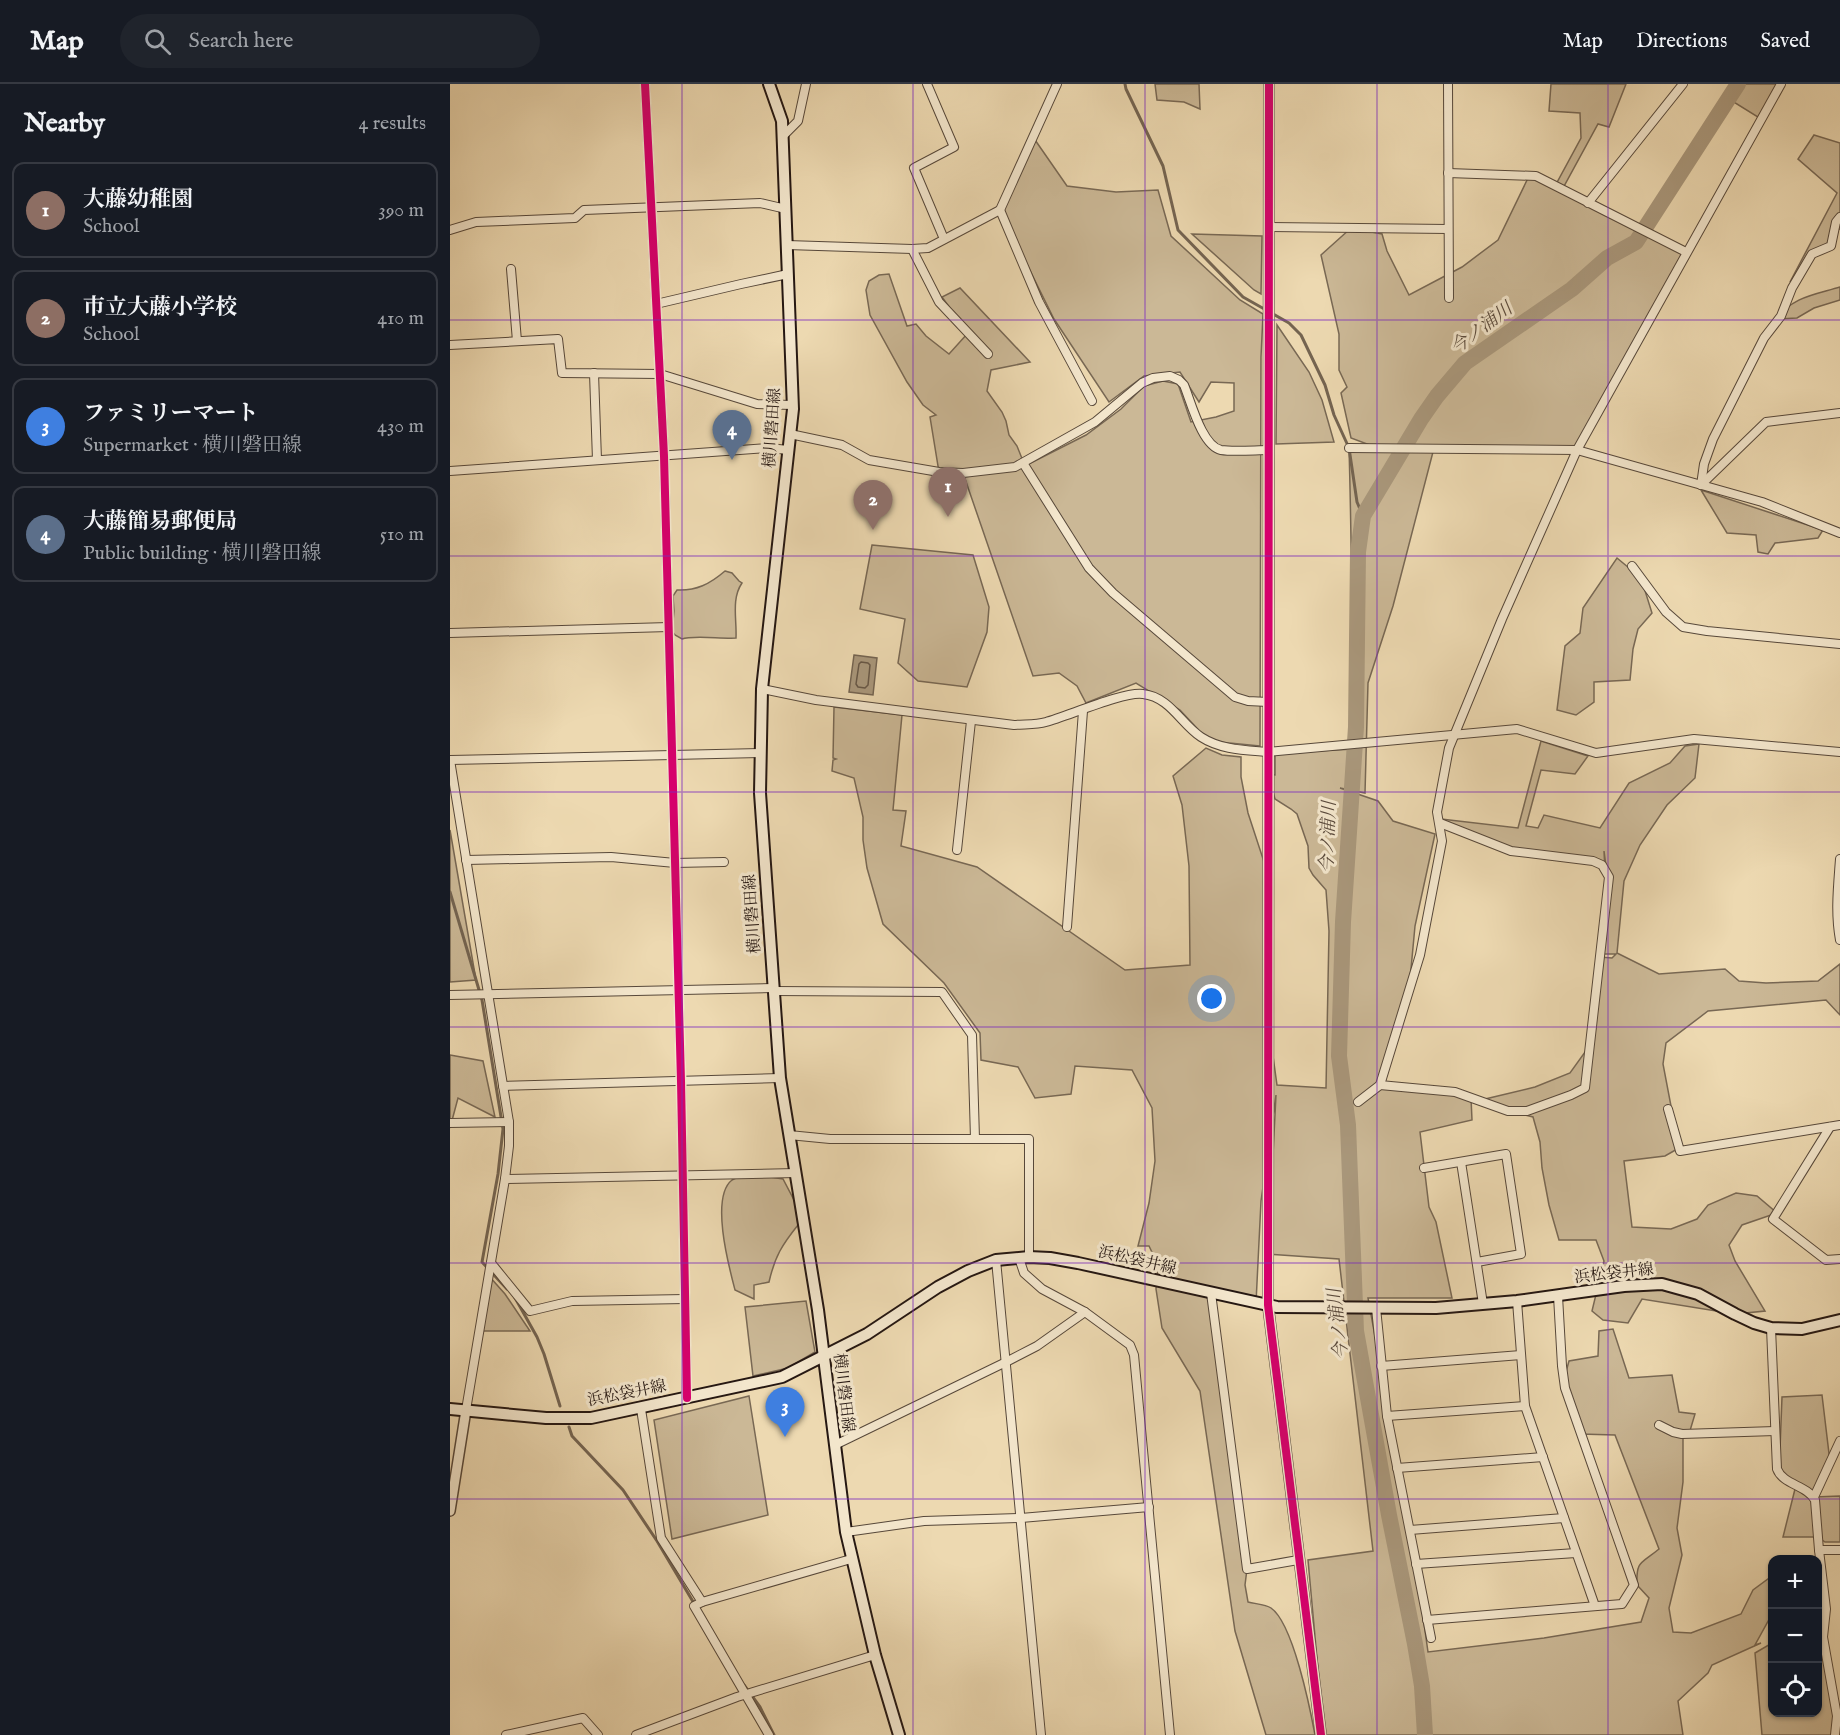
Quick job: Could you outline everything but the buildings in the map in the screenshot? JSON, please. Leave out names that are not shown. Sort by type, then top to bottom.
[{"type":"main road","name":"横川磐田線","points":[[769,84],[783,122],[793,405],[762,689],[760,793],[773,990],[780,1078],[811,1263],[846,1532],[875,1654],[900,1735]]},
{"type":"main road","name":"浜松袋井線","points":[[450,1409],[546,1418],[591,1418],[782,1377],[824,1358],[867,1334],[938,1287],[968,1271],[996,1260],[1024,1257],[1053,1258],[1268,1305],[1436,1308],[1517,1301],[1624,1286],[1662,1284],[1698,1294],[1754,1323],[1771,1328],[1802,1329],[1840,1320]]},
{"type":"street","points":[[645,84],[664,456],[687,1398]]},
{"type":"street","points":[[783,136],[798,121],[806,84]]},
{"type":"street","points":[[927,84],[954,147],[914,168],[944,239]]},
{"type":"street","points":[[787,245],[928,248],[1000,210],[1058,84]]},
{"type":"street","points":[[1269,84],[1268,1305],[1321,1735]]},
{"type":"street","points":[[1448,84],[1449,298]]},
{"type":"street","points":[[1588,202],[1683,84]]},
{"type":"street","points":[[1359,1102],[1380,1085],[1420,955],[1442,841],[1437,812],[1449,748],[1502,619],[1577,450],[1781,84]]},
{"type":"street","points":[[1448,173],[1536,176],[1686,252]]},
{"type":"street","points":[[450,230],[476,222],[574,218],[585,210],[760,203],[786,209]]},
{"type":"street","points":[[1000,210],[1039,302],[1092,401]]},
{"type":"street","points":[[1701,485],[1704,464],[1713,439],[1764,338],[1781,316],[1792,288],[1812,254],[1831,246],[1836,222],[1840,217]]},
{"type":"street","points":[[1269,227],[1448,230]]},
{"type":"street","points":[[912,249],[939,302],[988,354]]},
{"type":"street","points":[[511,269],[517,341]]},
{"type":"street","points":[[656,304],[788,274]]},
{"type":"street","points":[[450,345],[558,339],[562,373],[660,374],[757,404],[793,405]]},
{"type":"street","points":[[594,373],[597,460]]},
{"type":"street","points":[[790,434],[842,445],[869,460],[939,472],[963,473],[1015,467],[1095,422],[1142,383],[1153,378],[1170,376],[1179,380],[1184,386],[1204,436],[1211,444],[1220,450],[1269,450]]},
{"type":"street","points":[[1701,485],[1766,422],[1840,413]]},
{"type":"street","points":[[450,471],[769,448],[788,450]]},
{"type":"street","points":[[1349,448],[1577,450],[1762,502],[1840,533]]},
{"type":"street","points":[[1023,463],[1089,568],[1113,593],[1235,696],[1248,701],[1268,702]]},
{"type":"street","points":[[1632,566],[1666,612],[1683,627],[1840,644]]},
{"type":"street","points":[[450,633],[669,627]]},
{"type":"street","points":[[762,689],[816,700],[1014,725],[1039,723],[1125,696],[1143,693],[1160,699],[1202,738],[1235,750],[1268,752],[1517,729],[1596,753],[1694,740],[1840,752]]},
{"type":"street","points":[[1067,927],[1083,711]]},
{"type":"street","points":[[957,850],[971,721]]},
{"type":"street","points":[[450,1511],[506,1179],[509,1122],[450,760],[760,753]]},
{"type":"street","points":[[1380,1085],[1455,1092],[1508,1111],[1527,1111],[1585,1088],[1609,877],[1602,865],[1593,861],[1511,851],[1440,824]]},
{"type":"street","points":[[466,860],[611,857],[675,863],[724,862]]},
{"type":"street","points":[[1840,859],[1836,901],[1840,940]]},
{"type":"street","points":[[450,995],[678,990],[942,992],[972,1035],[975,1139]]},
{"type":"street","points":[[503,1086],[780,1078]]},
{"type":"street","points":[[1668,1109],[1680,1151],[1840,1125]]},
{"type":"street","points":[[450,1123],[509,1122]]},
{"type":"street","points":[[1830,1127],[1773,1219],[1826,1260],[1840,1259]]},
{"type":"street","points":[[789,1135],[830,1138],[1029,1139],[1024,1273],[1042,1289],[1085,1312],[1130,1345],[1134,1355],[1170,1735]]},
{"type":"street","points":[[1424,1168],[1506,1154],[1521,1254],[1477,1262]]},
{"type":"street","points":[[1461,1162],[1483,1304]]},
{"type":"street","points":[[506,1179],[795,1173]]},
{"type":"street","points":[[996,1260],[1041,1735]]},
{"type":"street","points":[[491,1263],[530,1311],[572,1301],[685,1299]]},
{"type":"street","points":[[1211,1293],[1247,1569],[1298,1560]]},
{"type":"street","points":[[1427,1620],[1622,1604],[1634,1585],[1565,1388],[1558,1296]]},
{"type":"street","points":[[1517,1301],[1525,1406],[1595,1606]]},
{"type":"street","points":[[1376,1308],[1387,1416],[1431,1638]]},
{"type":"street","points":[[835,1445],[1037,1346],[1085,1312]]},
{"type":"street","points":[[1771,1328],[1777,1469],[1779,1475],[1812,1493],[1815,1500],[1826,1609],[1823,1637],[1837,1716],[1835,1735]]},
{"type":"street","points":[[1381,1366],[1521,1355]]},
{"type":"street","points":[[1387,1416],[1525,1406]]},
{"type":"street","points":[[641,1408],[661,1538],[769,1735]]},
{"type":"street","points":[[1659,1425],[1683,1434],[1775,1431]]},
{"type":"street","points":[[1814,1497],[1840,1441]]},
{"type":"street","points":[[1397,1468],[1543,1457]]},
{"type":"street","points":[[846,1532],[924,1521],[1021,1518],[1149,1507]]},
{"type":"street","points":[[1410,1530],[1564,1518]]},
{"type":"street","points":[[1819,1550],[1840,1550]]},
{"type":"street","points":[[1416,1564],[1576,1553]]},
{"type":"street","points":[[699,1604],[851,1559]]},
{"type":"street","points":[[636,1735],[756,1691],[875,1654]]},
{"type":"street","points":[[506,1735],[583,1718],[598,1735]]},
{"type":"shaded area","points":[[1155,84],[1199,84],[1200,109],[1184,102],[1157,100]]},
{"type":"shaded area","points":[[1551,84],[1626,84],[1609,127],[1598,124],[1562,190],[1686,252],[1577,450],[1434,448],[1393,606],[1368,683],[1365,793],[1340,788],[1378,801],[1393,821],[1435,834],[1415,926],[1409,990],[1382,1080],[1355,1100],[1359,1102],[1380,1085],[1471,1098],[1472,1120],[1420,1132],[1429,1207],[1436,1222],[1452,1298],[1368,1298],[1413,1545],[1428,1652],[1544,1638],[1641,1622],[1649,1598],[1637,1585],[1637,1571],[1641,1563],[1659,1549],[1615,1435],[1580,1434],[1564,1379],[1569,1361],[1598,1356],[1599,1331],[1613,1329],[1629,1378],[1672,1375],[1679,1412],[1695,1414],[1689,1434],[1683,1434],[1683,1482],[1677,1528],[1682,1555],[1669,1608],[1673,1632],[1691,1633],[1741,1614],[1753,1590],[1768,1579],[1768,1621],[1755,1645],[1761,1643],[1712,1665],[1708,1673],[1678,1701],[1683,1735],[1324,1735],[1308,1560],[1373,1551],[1339,1259],[1268,1254],[1276,1095],[1261,1201],[1256,1303],[1211,1293],[1247,1569],[1245,1585],[1248,1602],[1271,1608],[1286,1630],[1299,1667],[1315,1735],[1266,1735],[1235,1631],[1200,1391],[1162,1328],[1156,1289],[1158,1265],[1149,1246],[1138,1246],[1149,1203],[1155,1161],[1152,1108],[1132,1070],[1075,1066],[1071,1094],[1035,1098],[1018,1067],[981,1060],[980,1033],[944,983],[883,924],[867,868],[863,817],[854,778],[832,771],[833,760],[836,759],[833,758],[834,707],[902,715],[893,810],[906,811],[901,846],[977,867],[1125,970],[1190,965],[1189,866],[1182,805],[1173,776],[1206,748],[1222,755],[1241,757],[1241,777],[1248,813],[1268,874],[1268,1020],[1277,1085],[1326,1088],[1329,931],[1326,890],[1309,868],[1308,846],[1297,814],[1275,799],[1268,774],[1275,775],[1275,753],[1354,749],[1349,448],[1375,447],[1351,438],[1341,393],[1347,387],[1339,370],[1339,334],[1321,255],[1351,228],[1382,234],[1387,251],[1409,295],[1462,267],[1498,240],[1529,176],[1555,186],[1581,138],[1580,113],[1549,111]]},
{"type":"shaded area","points":[[1732,84],[1781,84],[1761,119],[1724,96]]},
{"type":"shaded area","points":[[1814,135],[1840,143],[1840,229],[1834,231],[1826,245],[1790,282],[1837,193],[1798,159]]},
{"type":"shaded area","points":[[1033,137],[1067,186],[1116,192],[1158,190],[1171,236],[1240,300],[1263,314],[1260,746],[1209,741],[1180,710],[1136,683],[1086,703],[1077,686],[1059,673],[1033,676],[963,473],[939,472],[930,417],[936,415],[923,405],[907,382],[870,315],[866,290],[869,281],[879,275],[889,274],[907,326],[916,324],[926,336],[949,354],[968,333],[942,297],[960,288],[1030,362],[991,370],[987,391],[1002,412],[1009,435],[1017,446],[1025,466],[1086,435],[1121,409],[1144,386],[1163,381],[1178,384],[1191,422],[1234,411],[1234,383],[1211,382],[1199,402],[1180,372],[1144,376],[1109,402],[1054,319],[1000,210]]},
{"type":"shaded area","points":[[1192,234],[1262,236],[1261,294],[1254,290]]},
{"type":"shaded area","points":[[1840,287],[1840,300],[1814,308],[1797,318],[1778,319],[1797,301]]},
{"type":"shaded area","points":[[1277,325],[1309,372],[1322,400],[1334,442],[1276,444]]},
{"type":"shaded area","points":[[1701,490],[1823,530],[1818,538],[1775,543],[1768,554],[1758,552],[1756,535],[1727,533]]},
{"type":"shaded area","points":[[872,545],[973,555],[989,607],[987,632],[967,687],[918,681],[898,663],[905,619],[860,609]]},
{"type":"shaded area","points":[[1617,558],[1641,578],[1652,613],[1638,629],[1633,649],[1630,680],[1594,682],[1594,702],[1576,715],[1557,710],[1565,646],[1580,633],[1583,608]]},
{"type":"shaded area","points":[[725,571],[732,573],[742,583],[736,603],[736,638],[682,639],[675,635],[672,631],[673,596],[677,590],[702,586]]},
{"type":"shaded area","points":[[1541,741],[1588,756],[1575,774],[1541,770],[1526,826],[1538,828],[1544,815],[1600,828],[1629,783],[1670,763],[1685,746],[1699,744],[1695,778],[1667,805],[1640,845],[1624,881],[1617,953],[1659,974],[1725,969],[1739,981],[1766,983],[1818,981],[1840,964],[1840,1015],[1826,1000],[1708,1011],[1666,1043],[1663,1064],[1679,1148],[1665,1156],[1624,1161],[1632,1227],[1671,1229],[1697,1219],[1708,1205],[1736,1193],[1757,1196],[1777,1213],[1742,1225],[1729,1245],[1735,1261],[1765,1311],[1735,1314],[1642,1299],[1628,1323],[1603,1320],[1592,1311],[1604,1261],[1596,1240],[1559,1240],[1549,1205],[1540,1142],[1533,1117],[1508,1111],[1481,1100],[1535,1087],[1570,1073],[1593,1041],[1600,957],[1612,958],[1616,954],[1600,954],[1608,881],[1604,851],[1605,871],[1602,865],[1507,849],[1441,819],[1518,828]]},
{"type":"shaded area","points":[[450,830],[476,980],[450,982]]},
{"type":"shaded area","points":[[450,1055],[483,1061],[495,1117],[458,1098],[450,1128]]},
{"type":"shaded area","points":[[750,1174],[783,1179],[795,1202],[798,1225],[780,1251],[769,1282],[754,1285],[754,1299],[735,1290],[723,1233],[722,1216],[722,1201],[732,1180]]},
{"type":"shaded area","points":[[489,1276],[505,1294],[530,1331],[479,1331]]},
{"type":"shaded area","points":[[806,1301],[815,1352],[788,1368],[753,1376],[745,1307]]},
{"type":"shaded area","points":[[1822,1395],[1830,1462],[1814,1497],[1840,1496],[1840,1542],[1825,1542],[1818,1537],[1783,1537],[1796,1485],[1779,1475],[1782,1397]]},
{"type":"shaded area","points":[[749,1396],[768,1515],[672,1539],[654,1420]]},
{"type":"shaded area","points":[[1768,1645],[1768,1717],[1822,1717],[1822,1651],[1837,1716],[1834,1735],[1762,1735],[1755,1653]]},
{"type":"water","points":[[854,655],[877,658],[873,695],[849,692]]},
{"type":"waterway","points":[[1125,84],[1163,166],[1178,230],[1243,297],[1289,323],[1301,335],[1325,385],[1334,415],[1349,448],[1357,502],[1363,516]]},
{"type":"waterway","name":"今ノ浦川","points":[[1425,1735],[1422,1686],[1415,1644],[1356,1331],[1348,1125],[1339,1056],[1343,922],[1356,727],[1358,552],[1363,516],[1421,419],[1465,363],[1572,289],[1607,258],[1636,242],[1738,84]]},
{"type":"waterway","points":[[450,892],[482,1000],[503,1129],[498,1174],[482,1262],[507,1289]]},
{"type":"waterway","points":[[514,1296],[537,1337],[560,1406]]},
{"type":"waterway","points":[[569,1427],[572,1436],[623,1490],[695,1605]]},
{"type":"waterway","points":[[744,1685],[760,1707],[774,1735]]},
{"type":"cycle path","points":[[645,84],[664,456],[687,1398]]},
{"type":"cycle path","points":[[1269,84],[1268,1305],[1321,1735]]},
{"type":"place","name":"大藤簡易郵便局","points":[[732,460]]},
{"type":"place","name":"大藤幼稚園","points":[[948,517]]},
{"type":"place","name":"市立大藤小学校","points":[[873,530]]},
{"type":"place","name":"ファミリーマート","points":[[785,1437]]}]
